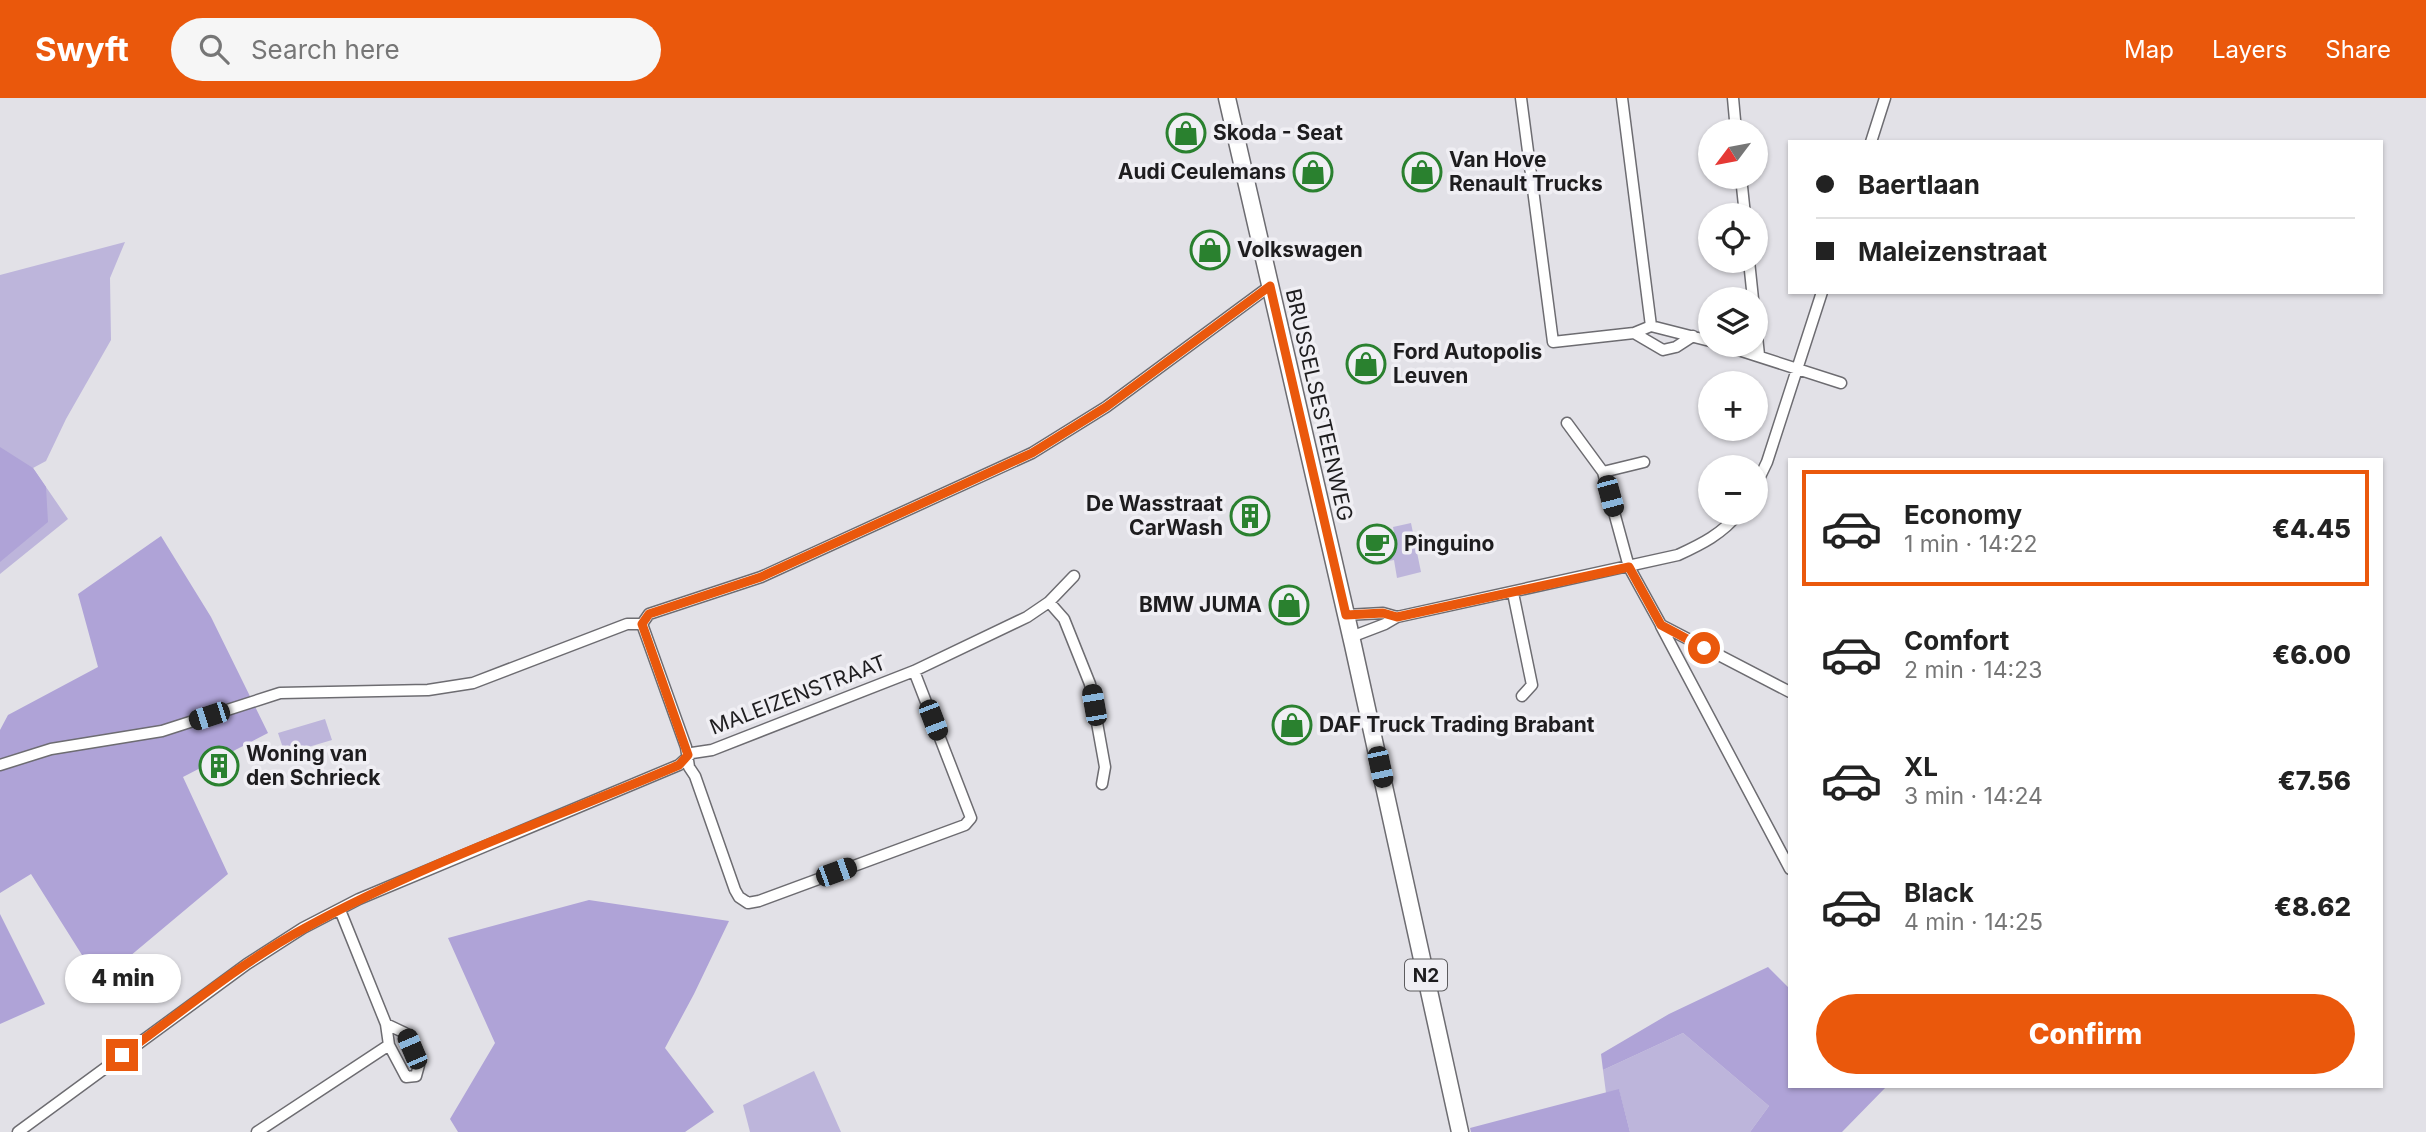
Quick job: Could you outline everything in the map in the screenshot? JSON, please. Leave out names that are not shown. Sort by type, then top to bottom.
[{"type":"main road","name":"BRUSSELSESTEENWEG","points":[[1227,98],[1351,637],[1460,1132]]},
{"type":"street","points":[[1521,98],[1553,342],[1634,333],[1651,326],[1698,337]]},
{"type":"street","points":[[1622,98],[1651,326]]},
{"type":"street","points":[[1733,98],[1735,119]]},
{"type":"street","points":[[1872,140],[1885,98]]},
{"type":"street","points":[[642,624],[649,614],[761,577],[1032,453],[1106,407],[1270,286]]},
{"type":"street","points":[[1768,459],[1821,294]]},
{"type":"street","points":[[1634,333],[1663,349],[1676,347],[1693,336]]},
{"type":"street","points":[[1764,357],[1841,383]]},
{"type":"street","points":[[1567,424],[1603,472],[1629,567],[1788,865]]},
{"type":"street","points":[[1603,472],[1644,461]]},
{"type":"street","points":[[1351,637],[1397,617],[1678,555],[1708,542],[1729,525]]},
{"type":"street","name":"MALEIZENSTRAAT","points":[[18,1132],[247,964],[303,929],[359,899],[679,765],[688,755],[712,750],[914,671],[1027,617],[1049,602],[1074,576]]},
{"type":"street","points":[[1513,593],[1532,685],[1522,696]]},
{"type":"street","points":[[1049,602],[1064,619],[1090,684],[1105,767],[1102,784]]},
{"type":"street","points":[[1346,615],[1383,613],[1397,617]]},
{"type":"street","points":[[0,765],[51,749],[162,730],[280,693],[428,690],[473,683],[628,624],[642,624]]},
{"type":"street","points":[[642,624],[688,755],[689,767],[695,776],[739,897],[748,903],[965,825],[971,818],[914,671]]},
{"type":"street","points":[[1661,625],[1788,691]]},
{"type":"street","points":[[340,910],[386,1024],[389,1045],[405,1077],[416,1076],[419,1065],[405,1033],[386,1024]]},
{"type":"street","points":[[257,1132],[389,1045]]},
{"type":"shaded area","points":[[125,242],[110,278],[111,340],[66,419],[46,461],[33,468],[68,519],[0,574],[0,275]]},
{"type":"shaded area","points":[[0,447],[33,468],[46,487],[48,522],[0,562]]},
{"type":"shaded area","points":[[1411,523],[1421,572],[1397,578],[1394,560],[1389,561],[1387,554],[1393,553],[1392,549],[1397,547],[1393,527]]},
{"type":"shaded area","points":[[161,536],[211,617],[268,733],[183,777],[228,874],[99,982],[31,874],[0,893],[0,730],[8,715],[98,667],[78,594]]},
{"type":"shaded area","points":[[325,719],[332,740],[285,754],[278,733]]},
{"type":"shaded area","points":[[589,900],[729,921],[665,1048],[714,1112],[685,1132],[458,1132],[450,1119],[495,1043],[448,938]]},
{"type":"shaded area","points":[[0,914],[45,1004],[0,1024]]},
{"type":"shaded area","points":[[1768,967],[1788,987],[1788,1088],[1885,1088],[1842,1132],[1750,1132],[1769,1106],[1683,1033],[1603,1070],[1601,1054],[1669,1014]]},
{"type":"shaded area","points":[[1683,1033],[1769,1106],[1750,1132],[1630,1132],[1619,1090],[1606,1093],[1603,1070]]},
{"type":"shaded area","points":[[814,1071],[841,1132],[750,1132],[743,1105]]},
{"type":"shaded area","points":[[1619,1089],[1630,1132],[1471,1132],[1470,1128]]},
{"type":"place","name":"Skoda - Seat","points":[[1186,133]]},
{"type":"place","name":"Audi Ceulemans","points":[[1313,172]]},
{"type":"place","name":"Van Hove Renault Trucks","points":[[1422,172]]},
{"type":"place","name":"Volkswagen","points":[[1210,250]]},
{"type":"place","name":"Ford Autopolis Leuven","points":[[1366,364]]},
{"type":"place","name":"De Wasstraat CarWash","points":[[1250,516]]},
{"type":"place","name":"Pinguino","points":[[1377,544]]},
{"type":"place","name":"BMW JUMA","points":[[1289,605]]},
{"type":"place","name":"DAF Truck Trading Brabant","points":[[1292,725]]},
{"type":"place","name":"Woning van den Schrieck","points":[[219,766]]},
{"type":"route","points":[[122,1055],[247,964],[303,929],[359,899],[679,765],[685,760],[688,755],[686,747],[642,624],[649,614],[761,577],[1032,453],[1106,407],[1270,286],[1346,615],[1383,613],[1397,617],[1629,567],[1661,625],[1704,648]]}]
